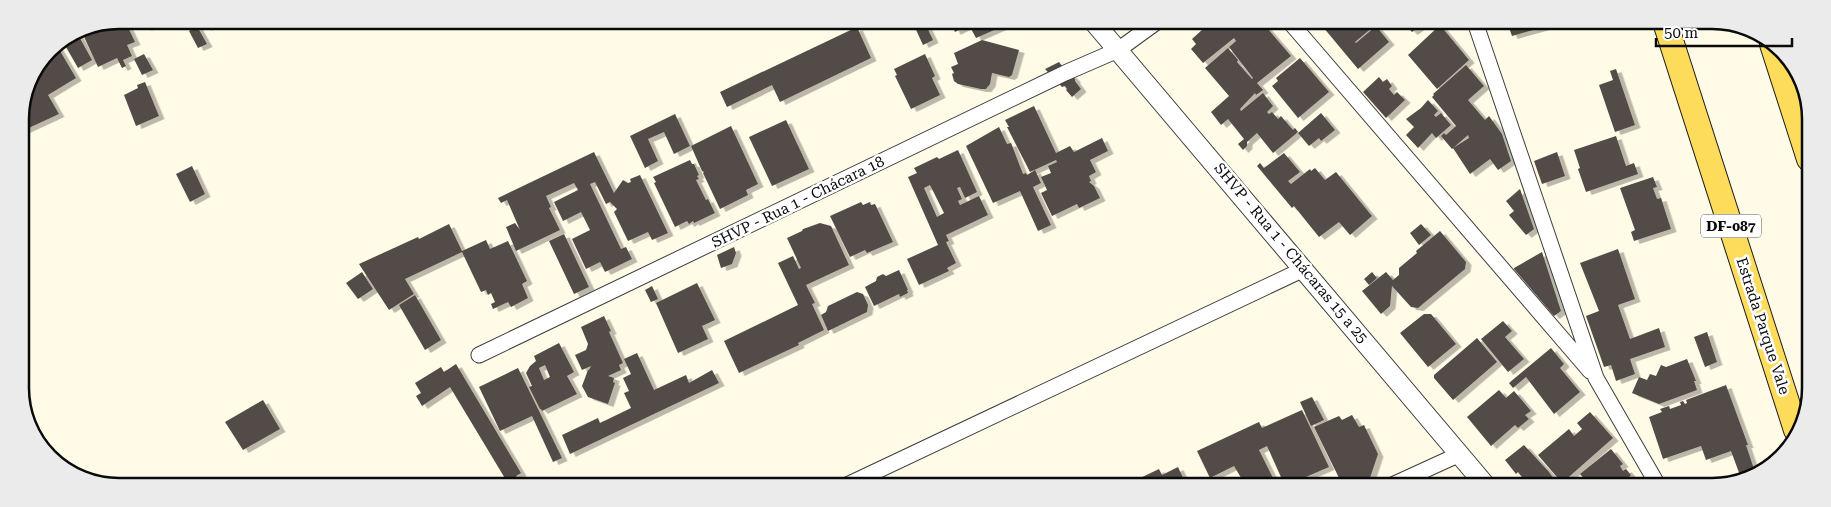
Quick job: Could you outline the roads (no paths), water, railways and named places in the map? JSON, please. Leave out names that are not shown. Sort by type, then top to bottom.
[{"type":"main road","name":"Estrada Parque Vale","points":[[1667,29],[1794,425]]},
{"type":"main road","points":[[1775,54],[1802,137]]},
{"type":"street","name":"SHVP - Rua 1 - Chácaras 15 a 25","points":[[1100,29],[1480,478]]},
{"type":"street","name":"SHVP - Rua 1 - Chácara 18","points":[[479,355],[1065,73],[1118,50],[1147,29]]},
{"type":"street","points":[[1296,29],[1596,378],[1654,478]]},
{"type":"street","points":[[1477,29],[1596,378]]},
{"type":"street","points":[[862,478],[1304,269]]},
{"type":"street","points":[[1408,478],[1460,454]]}]
